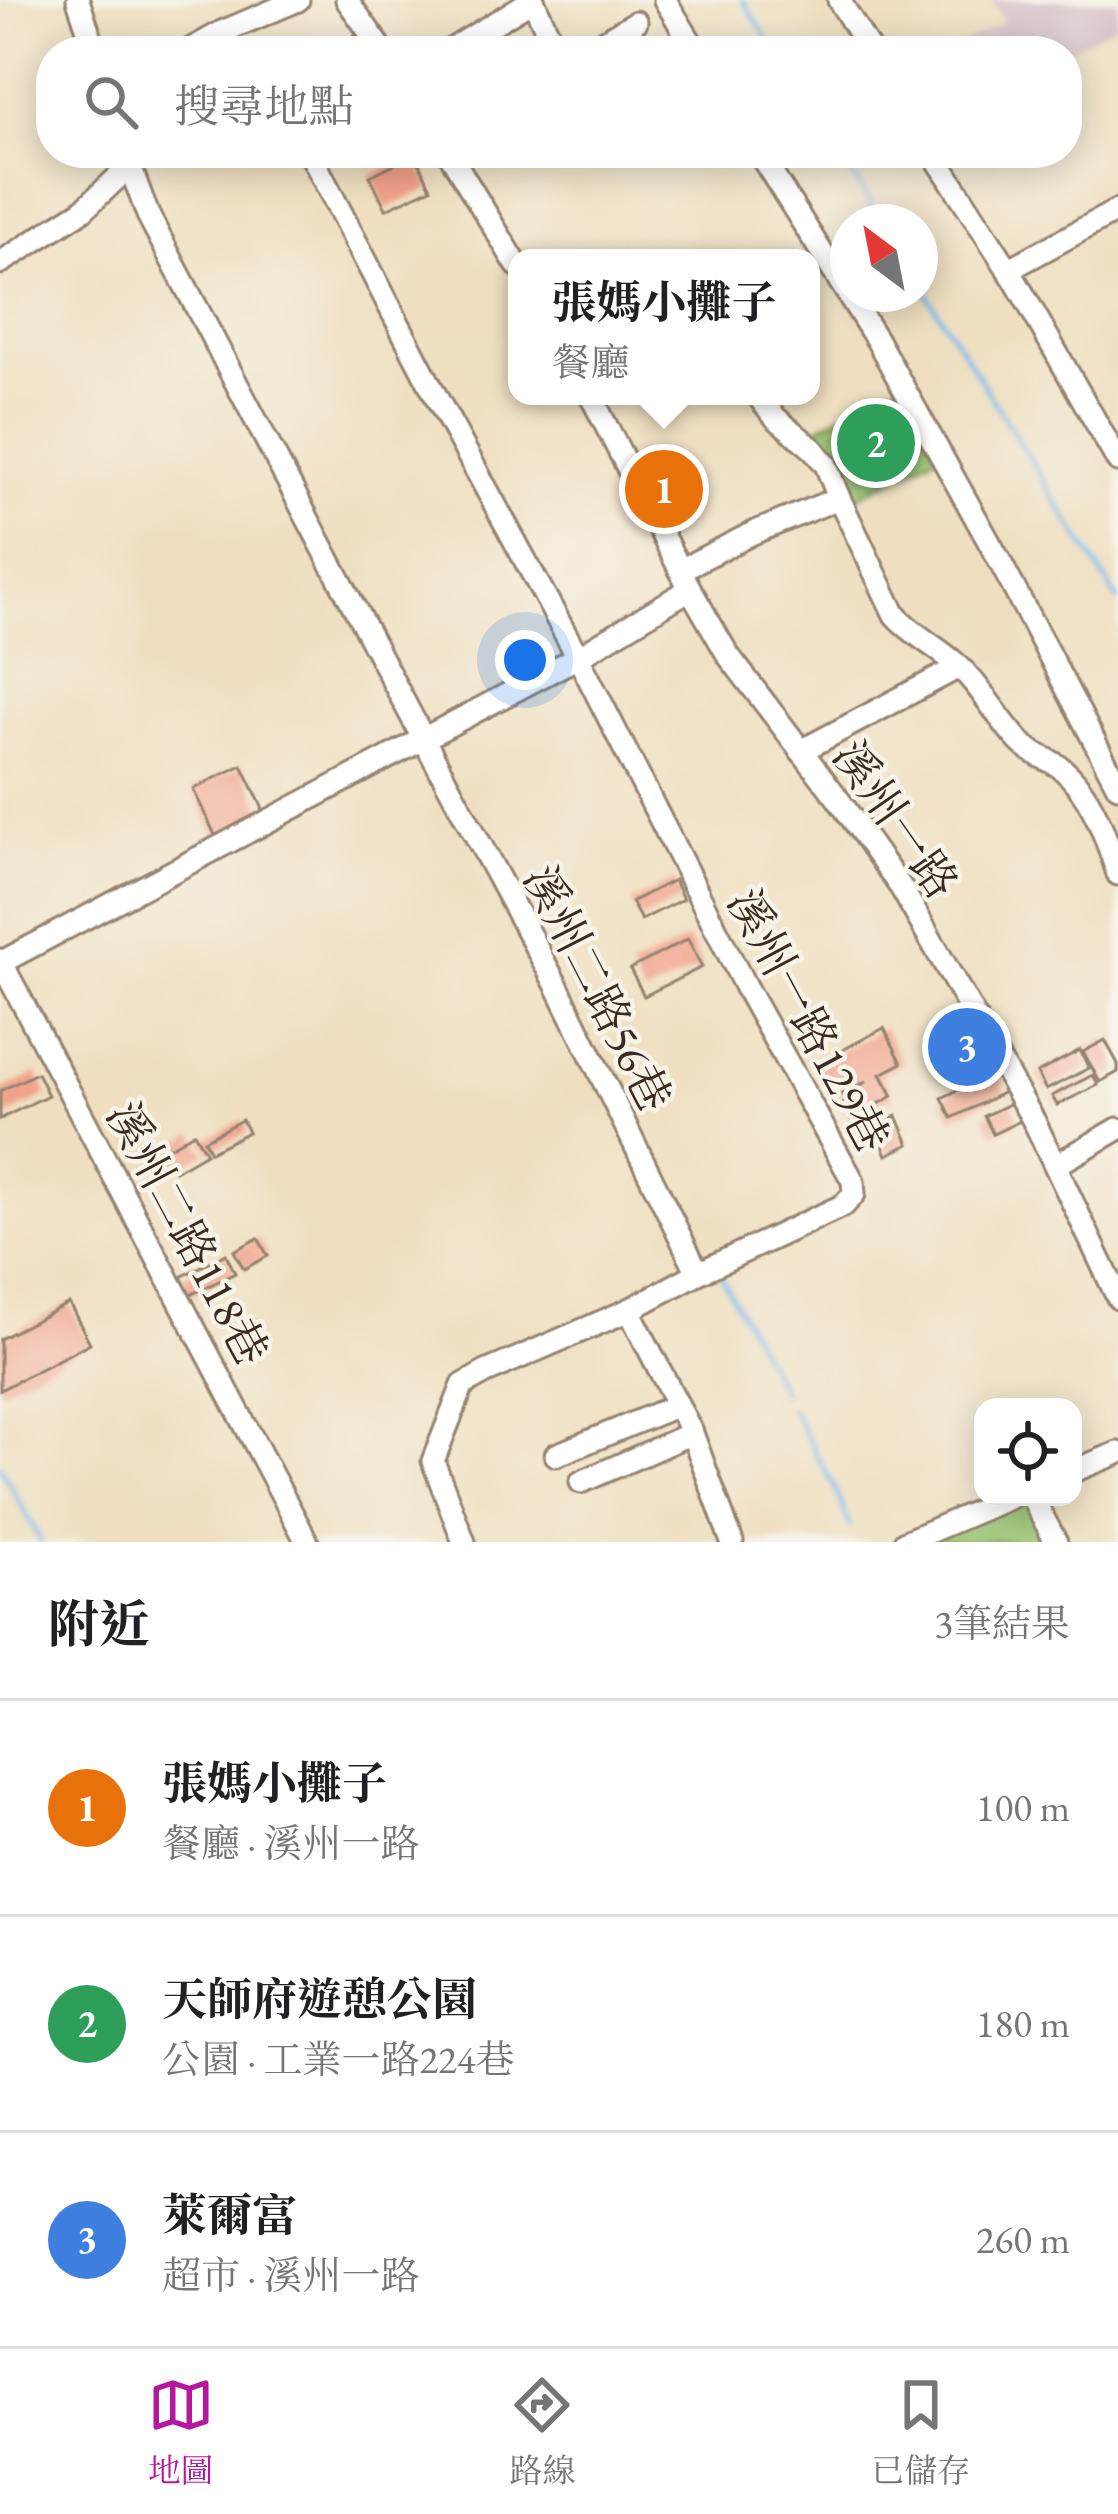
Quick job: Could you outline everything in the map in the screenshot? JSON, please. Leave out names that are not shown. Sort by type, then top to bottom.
[{"type":"street","points":[[78,0],[90,36]]},
{"type":"street","points":[[215,36],[298,0]]},
{"type":"street","points":[[347,0],[372,36]]},
{"type":"street","points":[[474,36],[533,0],[549,36]]},
{"type":"street","points":[[665,0],[687,36]]},
{"type":"street","points":[[839,0],[861,36]]},
{"type":"street","points":[[612,36],[636,22]]},
{"type":"street","points":[[0,263],[83,209],[120,168]]},
{"type":"street","name":"溪州二路56巷","points":[[130,168],[148,214],[557,986],[698,1274]]},
{"type":"street","name":"溪州一路129巷","points":[[318,168],[578,657],[746,988],[853,1181],[854,1194],[844,1205],[463,1385],[433,1461],[464,1542]]},
{"type":"street","points":[[457,168],[508,250]]},
{"type":"street","points":[[768,168],[820,249]]},
{"type":"street","points":[[943,168],[1008,270],[1118,461]]},
{"type":"street","points":[[1008,270],[1118,210]]},
{"type":"street","points":[[820,250],[877,340],[1118,786]]},
{"type":"street","name":"溪州一路","points":[[597,405],[728,655],[902,890],[1056,1165],[1118,1298]]},
{"type":"street","points":[[765,405],[826,465],[895,615],[959,667],[1025,748],[1060,768],[1085,794],[1118,874]]},
{"type":"street","points":[[0,962],[578,657],[753,533],[839,498]]},
{"type":"street","points":[[801,751],[959,667]]},
{"type":"street","name":"溪州二路118巷","points":[[0,962],[307,1542]]},
{"type":"street","points":[[1056,1165],[1118,1129]]},
{"type":"street","points":[[629,1310],[692,1433],[732,1542]]},
{"type":"street","points":[[556,1455],[678,1405]]},
{"type":"street","points":[[580,1482],[692,1433]]},
{"type":"street","points":[[1082,1467],[1118,1453]]},
{"type":"street","points":[[910,1541],[990,1506]]},
{"type":"street","points":[[1037,1506],[1055,1542]]},
{"type":"shaded area","points":[[992,0],[1118,0],[1118,23],[1082,42],[1082,36],[977,36],[1003,22]]},
{"type":"green space","points":[[898,384],[938,454],[852,500],[838,458],[809,432]]},
{"type":"green space","points":[[999,1506],[1034,1506],[1051,1542],[928,1542]]},
{"type":"building","points":[[386,168],[422,168],[431,188],[386,209],[370,176]]},
{"type":"building","points":[[242,765],[265,813],[216,837],[193,789]]},
{"type":"building","points":[[674,880],[683,899],[641,920],[631,902]]},
{"type":"building","points":[[688,939],[702,967],[644,996],[630,969]]},
{"type":"building","points":[[884,1028],[902,1063],[881,1074],[893,1096],[851,1119],[843,1103],[867,1081],[836,1097],[818,1063]]},
{"type":"building","points":[[1105,1040],[1118,1072],[1100,1082],[1083,1052]]},
{"type":"building","points":[[1080,1050],[1089,1068],[1046,1090],[1037,1073]]},
{"type":"building","points":[[996,1071],[1006,1091],[952,1118],[942,1098]]},
{"type":"building","points":[[37,1073],[48,1095],[0,1119],[0,1091]]},
{"type":"building","points":[[1093,1075],[1098,1085],[1057,1105],[1052,1096]]},
{"type":"building","points":[[1011,1103],[1020,1121],[993,1134],[984,1116]]},
{"type":"building","points":[[897,1116],[909,1144],[887,1155],[875,1127]]},
{"type":"building","points":[[242,1120],[248,1132],[210,1152],[204,1140]]},
{"type":"building","points":[[194,1133],[206,1153],[175,1171],[164,1150]]},
{"type":"building","points":[[258,1238],[268,1256],[244,1269],[234,1251]]},
{"type":"building","points":[[226,1254],[235,1273],[190,1295],[181,1277]]},
{"type":"building","points":[[69,1303],[90,1343],[0,1390],[0,1339]]},
{"type":"waterway","points":[[743,0],[766,36]]},
{"type":"waterway","points":[[848,168],[871,204]]},
{"type":"waterway","points":[[938,312],[1118,600]]},
{"type":"waterway","points":[[721,1276],[783,1393]]},
{"type":"waterway","points":[[791,1408],[850,1526]]},
{"type":"waterway","points":[[0,1466],[41,1542]]},
{"type":"place","name":"天師府遊憩公園","points":[[876,443]]},
{"type":"place","name":"張媽小攤子","points":[[664,489]]},
{"type":"place","name":"萊爾富","points":[[967,1047]]}]
